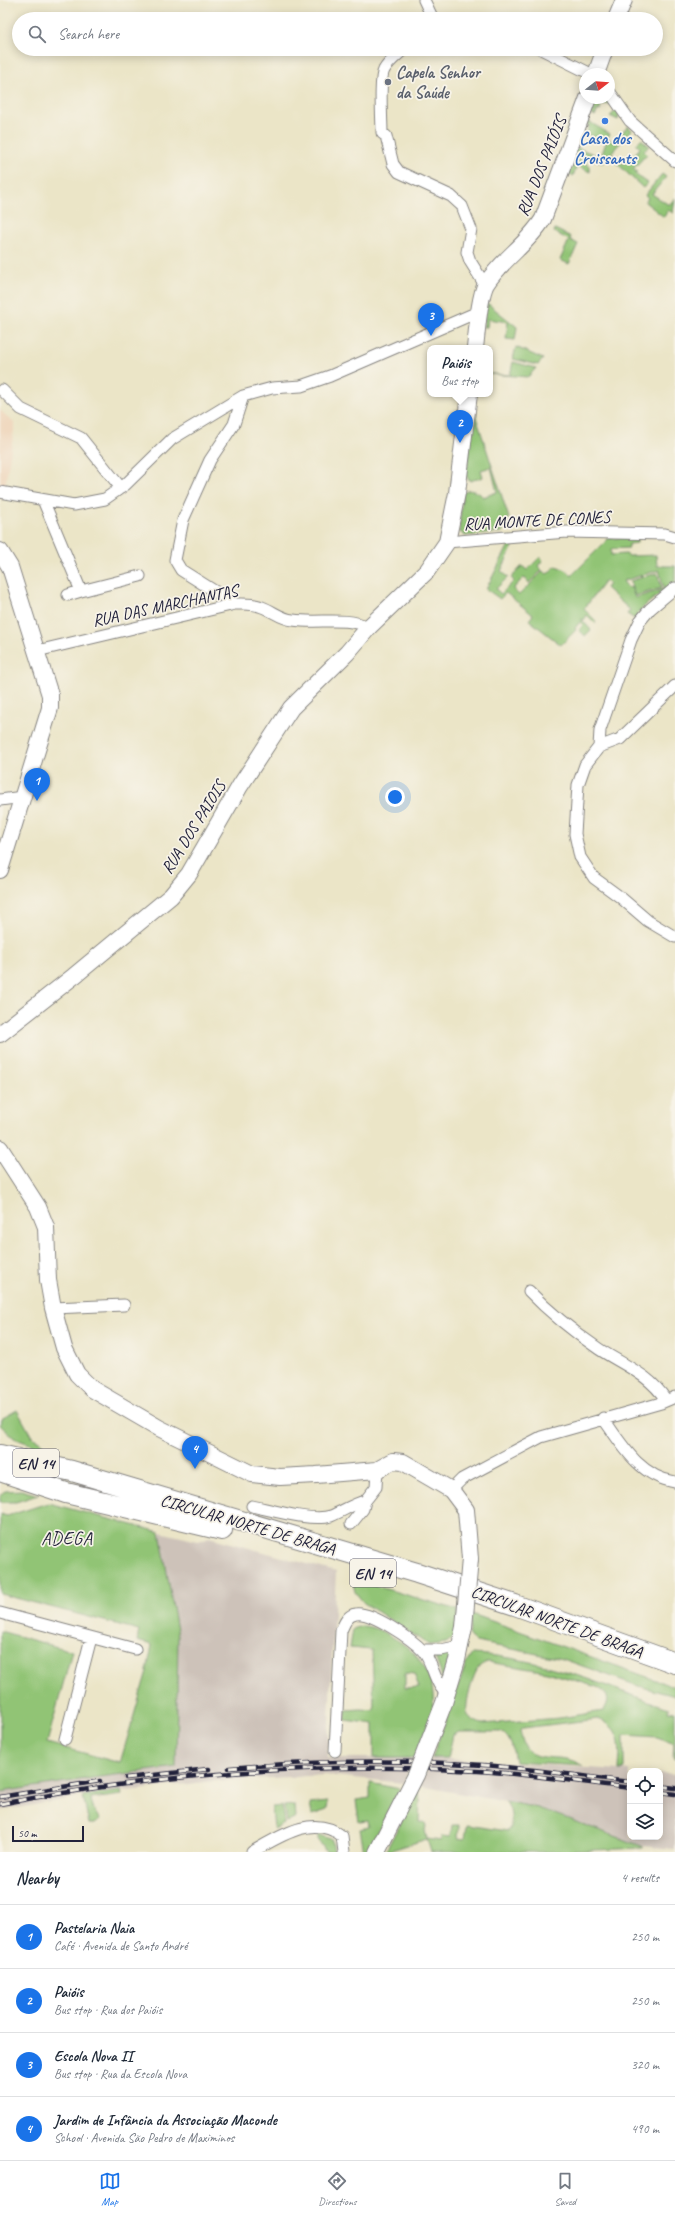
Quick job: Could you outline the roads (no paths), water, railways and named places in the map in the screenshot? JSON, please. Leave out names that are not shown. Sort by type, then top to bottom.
[{"type":"highway","name":"CIRCULAR NORTE DE BRAGA","points":[[0,1455],[72,1471],[417,1573],[515,1605],[675,1663]]},
{"type":"highway","name":"CIRCULAR NORTE DE BRAGA","points":[[0,1471],[66,1493],[219,1529],[427,1589],[675,1677]]},
{"type":"street","points":[[424,0],[430,12]]},
{"type":"street","points":[[619,12],[624,0]]},
{"type":"street","points":[[397,56],[384,70],[381,107],[382,133],[386,136],[393,164],[407,177],[451,196],[462,206],[471,228],[467,252],[470,261],[485,285]]},
{"type":"street","points":[[555,56],[579,68]]},
{"type":"street","points":[[598,68],[602,56]]},
{"type":"street","points":[[615,100],[630,122],[675,161]]},
{"type":"street","name":"RUA DOS PAIÓIS","points":[[475,345],[485,285],[536,229],[542,219],[586,104]]},
{"type":"street","points":[[0,492],[74,505],[105,499],[121,488],[145,467],[172,439],[243,396],[272,388],[301,386],[330,376],[480,311]]},
{"type":"street","points":[[2,390],[21,409],[81,438],[121,488]]},
{"type":"street","points":[[235,604],[181,570],[176,560],[183,520],[210,460],[234,424],[243,396]]},
{"type":"street","points":[[369,627],[427,571],[447,542],[457,494],[469,397]]},
{"type":"street","points":[[43,500],[81,591]]},
{"type":"street","name":"RUA MONTE DE CONES","points":[[447,542],[566,532],[665,534],[675,537]]},
{"type":"street","points":[[0,551],[10,567],[50,694],[50,708],[0,870]]},
{"type":"street","points":[[68,595],[140,576]]},
{"type":"street","points":[[675,588],[650,609],[640,621],[631,640],[600,730],[599,747],[586,765],[578,785],[574,834],[580,857],[594,878],[620,897],[648,921],[675,937]]},
{"type":"street","name":"RUA DAS MARCHANTAS","points":[[37,651],[156,624],[235,604],[262,606],[280,616],[293,620],[337,620],[357,622],[369,627]]},
{"type":"street","name":"RUA DOS PAIOIS","points":[[0,1034],[74,976],[171,896],[189,874],[240,786],[291,708],[346,653],[369,627]]},
{"type":"street","points":[[599,747],[620,739],[675,686]]},
{"type":"street","points":[[0,800],[23,797]]},
{"type":"street","points":[[0,1148],[38,1207],[46,1227],[48,1280],[53,1308],[64,1348],[77,1374],[92,1389],[159,1428],[210,1455],[252,1474],[280,1477],[377,1470],[393,1461],[403,1462],[451,1490],[466,1510],[470,1559],[464,1627],[460,1646],[445,1698],[416,1775],[381,1845]]},
{"type":"street","points":[[451,1490],[462,1479],[540,1437],[670,1399],[643,1375],[576,1333],[553,1315],[529,1291]]},
{"type":"street","points":[[53,1308],[124,1305]]},
{"type":"street","points":[[603,1418],[627,1452],[639,1465],[655,1476],[675,1482]]},
{"type":"street","points":[[351,1524],[363,1509],[365,1501],[376,1487],[377,1470]]},
{"type":"street","points":[[252,1506],[312,1517],[330,1516],[353,1504],[365,1501]]},
{"type":"street","points":[[0,1614],[135,1649]]},
{"type":"street","points":[[335,1751],[341,1632],[345,1621],[356,1614],[370,1616],[422,1650],[434,1668],[445,1698]]},
{"type":"street","points":[[65,1739],[91,1638]]},
{"type":"street","points":[[422,1650],[441,1650],[460,1646]]},
{"type":"street","points":[[252,1852],[290,1832],[314,1825],[335,1830],[342,1836],[344,1852]]},
{"type":"railway","points":[[229,1768],[324,1762],[388,1761],[451,1763],[483,1765],[627,1782]]},
{"type":"railway","points":[[0,1804],[119,1785],[178,1778],[238,1772],[298,1769],[418,1768],[497,1772],[627,1788]]},
{"type":"railway","points":[[126,1778],[209,1769]]},
{"type":"railway","points":[[0,1797],[100,1781]]},
{"type":"railway","points":[[663,1786],[675,1788]]},
{"type":"railway","points":[[663,1792],[675,1794]]},
{"type":"place","name":"Capela Senhor da Saúde","points":[[388,82]]},
{"type":"place","name":"Casa dos Croissants","points":[[605,121]]},
{"type":"place","name":"Escola Nova II","points":[[431,336]]},
{"type":"place","name":"Paióis","points":[[460,443]]},
{"type":"place","name":"Pastelaria Naia","points":[[37,801]]},
{"type":"place","name":"Jardim de Infância da Associação Maconde","points":[[195,1469]]},
{"type":"district","name":"ADEGA","points":[[67,1538]]}]
